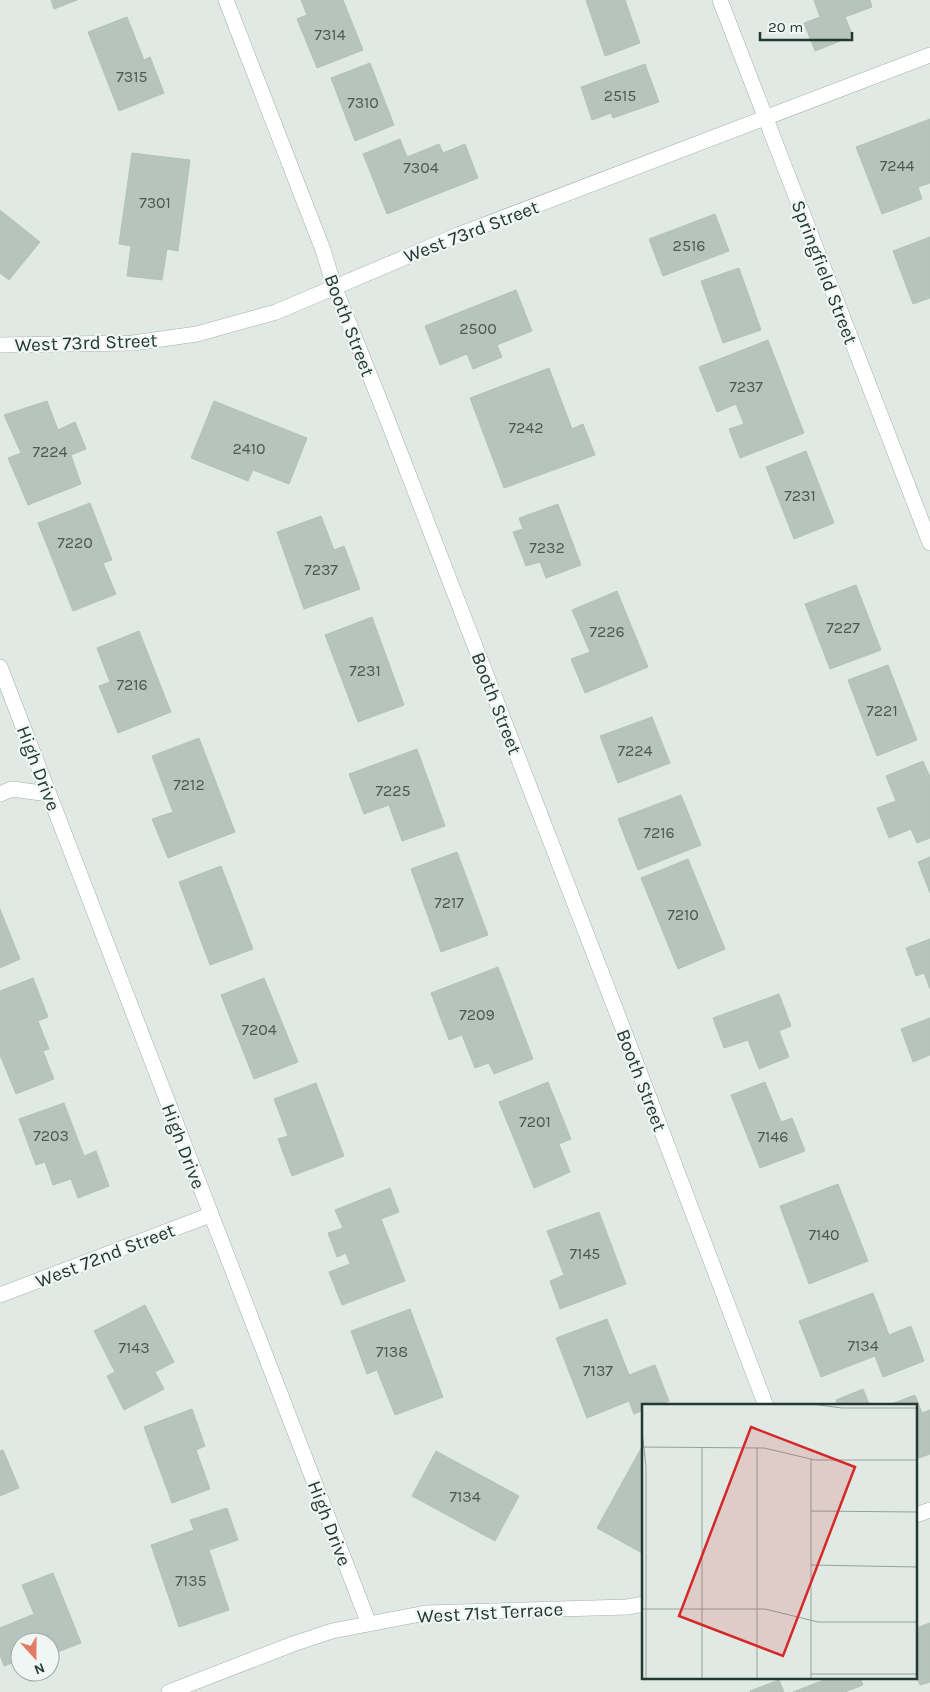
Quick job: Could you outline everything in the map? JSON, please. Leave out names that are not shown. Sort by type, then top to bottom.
[{"type":"street","name":"Booth Street","points":[[226,0],[323,250],[334,286],[618,1017],[765,1404]]},
{"type":"street","name":"Springfield Street","points":[[720,0],[930,543]]},
{"type":"street","name":"West 73rd Street","points":[[0,345],[133,343],[197,334],[276,312],[458,235],[930,54]]},
{"type":"street","name":"High Drive","points":[[0,667],[369,1624]]},
{"type":"street","points":[[0,794],[12,790],[49,794]]},
{"type":"street","name":"West 72nd Street","points":[[0,1295],[210,1215]]},
{"type":"street","points":[[918,1514],[930,1510]]},
{"type":"street","name":"West 71st Terrace","points":[[169,1692],[332,1631],[426,1612],[627,1607],[642,1604]]},
{"type":"building","points":[[51,0],[77,0],[54,9]]},
{"type":"building","points":[[301,0],[343,0],[363,50],[317,68],[297,19],[307,15]]},
{"type":"building","points":[[586,0],[625,0],[640,43],[605,56]]},
{"type":"building","points":[[814,0],[870,0],[872,7],[845,17],[853,36],[815,51],[804,23],[820,17]]},
{"type":"building","points":[[127,17],[144,60],[150,57],[164,93],[119,111],[88,32]]},
{"type":"building","points":[[370,63],[394,125],[355,141],[331,78]]},
{"type":"building","points":[[645,64],[659,102],[613,118],[611,113],[592,120],[581,87]]},
{"type":"building","points":[[930,119],[930,183],[918,187],[922,199],[882,214],[856,147]]},
{"type":"building","points":[[400,139],[407,157],[439,144],[443,153],[465,144],[478,178],[387,214],[363,154]]},
{"type":"building","points":[[132,153],[190,160],[178,251],[167,249],[162,280],[127,276],[131,246],[119,244]]},
{"type":"building","points":[[0,210],[40,242],[9,280],[0,273]]},
{"type":"building","points":[[715,214],[729,251],[663,276],[649,239]]},
{"type":"building","points":[[930,237],[930,298],[913,304],[893,251]]},
{"type":"building","points":[[739,268],[761,330],[723,343],[701,281]]},
{"type":"building","points":[[516,290],[532,331],[497,345],[502,357],[473,369],[467,354],[440,365],[425,326]]},
{"type":"building","points":[[768,340],[804,433],[740,458],[729,429],[744,424],[736,404],[717,412],[699,367]]},
{"type":"building","points":[[549,368],[572,429],[583,424],[595,455],[504,488],[470,398]]},
{"type":"building","points":[[47,401],[58,430],[75,422],[86,449],[71,455],[81,484],[28,505],[8,458],[21,453],[4,415]]},
{"type":"building","points":[[214,401],[307,438],[289,484],[253,470],[248,481],[191,458]]},
{"type":"building","points":[[806,451],[834,523],[794,539],[766,467]]},
{"type":"building","points":[[90,503],[112,560],[103,563],[116,594],[73,611],[38,523]]},
{"type":"building","points":[[558,504],[581,565],[546,578],[540,562],[526,566],[513,532],[523,529],[519,518]]},
{"type":"building","points":[[321,516],[334,550],[344,546],[360,589],[304,609],[277,532]]},
{"type":"building","points":[[856,585],[881,650],[830,669],[805,604]]},
{"type":"building","points":[[617,591],[648,667],[585,693],[571,659],[590,652],[572,610]]},
{"type":"building","points":[[372,617],[404,705],[358,722],[325,635]]},
{"type":"building","points":[[139,631],[171,712],[118,733],[99,686],[110,682],[97,648]]},
{"type":"building","points":[[888,665],[917,740],[877,756],[848,680]]},
{"type":"building","points":[[652,717],[670,763],[618,783],[600,736]]},
{"type":"building","points":[[199,738],[235,832],[168,858],[152,819],[173,812],[152,756]]},
{"type":"building","points":[[417,749],[445,826],[402,841],[389,805],[364,814],[349,774]]},
{"type":"building","points":[[923,761],[930,777],[930,838],[917,843],[911,829],[889,838],[877,808],[896,801],[886,776]]},
{"type":"building","points":[[681,795],[701,845],[638,870],[618,819]]},
{"type":"building","points":[[457,852],[488,935],[441,952],[411,869]]},
{"type":"building","points":[[930,857],[930,893],[918,862]]},
{"type":"building","points":[[688,859],[725,949],[678,969],[641,878]]},
{"type":"building","points":[[221,866],[253,949],[210,965],[179,882]]},
{"type":"building","points":[[0,909],[20,959],[0,968]]},
{"type":"building","points":[[930,939],[930,989],[924,973],[916,976],[906,948]]},
{"type":"building","points":[[498,967],[533,1059],[494,1074],[489,1063],[475,1068],[462,1035],[449,1040],[431,993]]},
{"type":"building","points":[[33,978],[48,1017],[38,1021],[49,1049],[43,1051],[54,1079],[16,1094],[0,1055],[0,991]]},
{"type":"building","points":[[264,978],[298,1062],[254,1079],[221,995]]},
{"type":"building","points":[[779,994],[791,1026],[779,1031],[789,1057],[759,1069],[748,1040],[724,1048],[713,1018]]},
{"type":"building","points":[[930,1018],[930,1055],[913,1062],[901,1029]]},
{"type":"building","points":[[548,1082],[571,1139],[559,1144],[570,1172],[534,1188],[499,1102]]},
{"type":"building","points":[[765,1082],[781,1122],[792,1118],[805,1151],[760,1168],[731,1095]]},
{"type":"building","points":[[316,1083],[344,1156],[292,1176],[278,1139],[288,1136],[274,1099]]},
{"type":"building","points":[[64,1103],[84,1156],[96,1151],[109,1186],[78,1198],[71,1179],[53,1185],[45,1162],[36,1165],[19,1119]]},
{"type":"building","points":[[838,1184],[868,1261],[809,1284],[780,1206]]},
{"type":"building","points":[[390,1188],[399,1212],[381,1219],[405,1281],[342,1305],[329,1272],[350,1264],[346,1253],[337,1257],[328,1233],[343,1228],[335,1210]]},
{"type":"building","points":[[599,1212],[626,1284],[560,1309],[550,1281],[564,1275],[547,1231]]},
{"type":"building","points":[[873,1293],[889,1335],[911,1326],[924,1361],[883,1377],[875,1356],[821,1377],[799,1321]]},
{"type":"building","points":[[145,1305],[174,1362],[155,1372],[164,1389],[124,1410],[107,1376],[115,1372],[94,1331]]},
{"type":"building","points":[[410,1309],[443,1397],[395,1415],[377,1370],[367,1374],[351,1331]]},
{"type":"building","points":[[607,1319],[629,1375],[655,1365],[669,1401],[661,1404],[642,1404],[642,1411],[634,1414],[629,1401],[587,1418],[556,1338]]},
{"type":"building","points":[[863,1389],[869,1404],[837,1404],[836,1400]]},
{"type":"building","points":[[915,1395],[922,1413],[930,1410],[930,1454],[918,1458],[918,1404],[891,1404]]},
{"type":"building","points":[[192,1409],[205,1446],[196,1450],[210,1489],[172,1503],[144,1427]]},
{"type":"building","points":[[642,1447],[642,1553],[597,1528]]},
{"type":"building","points":[[3,1450],[19,1488],[0,1496],[0,1451]]},
{"type":"building","points":[[436,1451],[519,1496],[495,1541],[412,1496]]},
{"type":"building","points":[[227,1508],[238,1540],[209,1550],[229,1610],[179,1627],[151,1545],[194,1530],[190,1520]]},
{"type":"building","points":[[53,1573],[81,1643],[60,1651],[60,1632],[10,1632],[10,1664],[4,1666],[0,1655],[0,1628],[34,1614],[22,1585]]},
{"type":"building","points":[[930,1623],[930,1682],[920,1685],[918,1680],[918,1627]]},
{"type":"building","points":[[779,1680],[784,1692],[750,1691]]},
{"type":"building","points":[[824,1680],[861,1680],[863,1685],[845,1692],[793,1692]]}]
